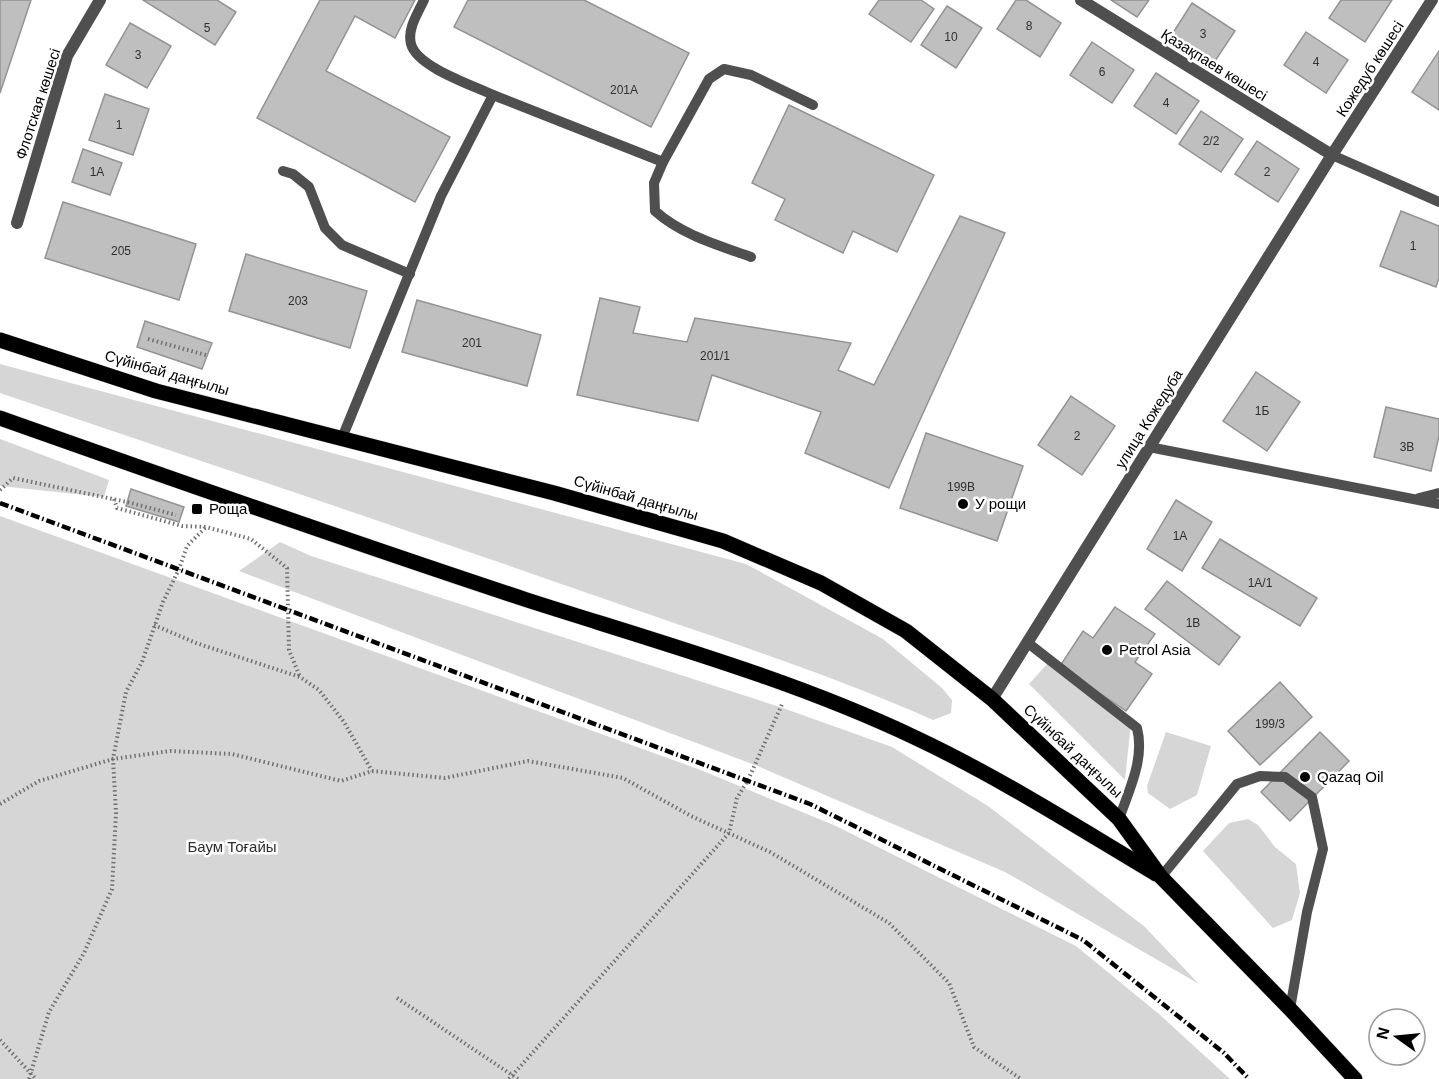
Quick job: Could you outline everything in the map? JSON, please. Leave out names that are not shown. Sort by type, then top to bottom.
[{"type":"main road","name":"Сүйінбай даңғылы","points":[[0,340],[156,391],[554,493],[723,542],[821,582],[906,631],[992,699],[1119,819],[1161,877],[1355,1079]]},
{"type":"main road","name":"Сүйінбай даңғылы","points":[[0,418],[514,595],[790,685],[926,743],[1012,789],[1161,877]]},
{"type":"street","name":"Флотская көшесі","points":[[17,223],[67,56],[100,0]]},
{"type":"street","name":"Қазақпаев көшесі","points":[[1081,0],[1332,155]]},
{"type":"street","name":"Кожедуб көшесі","points":[[1332,155],[1432,0]]},
{"type":"street","name":"улица Кожедуба","points":[[992,699],[1332,155]]},
{"type":"lane","points":[[424,0],[410,36],[411,46],[423,60],[438,70],[493,95],[663,162]]},
{"type":"lane","points":[[751,257],[701,239],[669,223],[656,211],[654,183],[663,162],[709,79],[724,69],[751,75],[813,105]]},
{"type":"lane","points":[[342,438],[441,196],[493,95]]},
{"type":"lane","points":[[1332,155],[1439,201]]},
{"type":"lane","points":[[283,171],[293,174],[309,187],[325,228],[342,245],[410,274]]},
{"type":"lane","points":[[1149,447],[1439,504]]},
{"type":"lane","points":[[1416,499],[1439,493]]},
{"type":"lane","points":[[1028,643],[1137,728],[1140,740],[1137,767],[1119,819]]},
{"type":"lane","points":[[1161,877],[1237,784],[1260,776],[1285,777],[1312,798],[1323,849],[1308,912],[1290,1009]]},
{"type":"path","points":[[148,339],[206,356]]},
{"type":"path","points":[[0,490],[13,478],[114,499],[176,515]]},
{"type":"path","points":[[114,499],[117,508],[182,526],[206,527],[251,539],[287,568],[289,650],[300,677]]},
{"type":"path","points":[[29,1079],[49,1012],[84,953],[112,889],[116,813],[113,759],[126,692],[142,662],[154,625],[187,546],[206,527]]},
{"type":"path","points":[[154,625],[196,643],[300,677],[319,690],[344,722],[372,771]]},
{"type":"path","points":[[511,1077],[729,833],[737,798],[748,780],[790,685]]},
{"type":"path","points":[[0,804],[39,781],[113,759],[170,751],[232,754],[341,781],[372,771],[445,778],[528,761],[623,778],[691,816],[770,852],[889,923],[949,983],[974,1047],[1022,1079]]},
{"type":"path","points":[[397,998],[511,1077],[518,1079]]},
{"type":"path","points":[[0,1040],[36,1079]]},
{"type":"green space","points":[[0,364],[746,564],[883,639],[942,688],[952,700],[951,713],[933,720],[850,685],[764,654],[0,393]]},
{"type":"green space","points":[[0,439],[109,480],[104,497],[0,486]]},
{"type":"green space","name":"Баум Тоғайы","points":[[0,516],[698,769],[836,826],[1076,946],[1159,1014],[1230,1079],[0,1079]]},
{"type":"green space","points":[[280,542],[311,556],[780,707],[892,747],[988,806],[1145,927],[1199,984],[1005,872],[755,765],[239,571]]},
{"type":"green space","points":[[1050,661],[1131,723],[1125,780],[1029,684]]},
{"type":"green space","points":[[1166,732],[1211,746],[1197,795],[1170,809],[1148,793],[1147,786]]},
{"type":"green space","points":[[1248,819],[1258,825],[1275,847],[1296,864],[1300,893],[1292,920],[1273,928],[1203,851],[1229,823]]},
{"type":"building","points":[[0,0],[31,0],[0,93]]},
{"type":"building","points":[[143,0],[217,0],[236,12],[215,45]]},
{"type":"building","points":[[320,0],[415,0],[395,38],[355,16],[326,71],[450,137],[415,202],[257,118]]},
{"type":"building","points":[[468,0],[584,0],[689,53],[651,127],[454,27]]},
{"type":"building","points":[[879,0],[921,0],[934,9],[911,42],[869,14]]},
{"type":"building","points":[[1016,0],[1026,0],[1061,23],[1040,57],[997,29]]},
{"type":"building","points":[[1111,0],[1149,0],[1137,17]]},
{"type":"building","points":[[1341,0],[1392,0],[1365,42],[1329,18]]},
{"type":"building","points":[[1192,3],[1235,31],[1213,64],[1171,36]]},
{"type":"building","points":[[947,6],[982,28],[956,68],[921,45]]},
{"type":"building","points":[[130,23],[171,46],[147,88],[106,65]]},
{"type":"building","points":[[1306,32],[1348,60],[1326,93],[1284,65]]},
{"type":"building","points":[[1092,42],[1134,70],[1112,103],[1070,75]]},
{"type":"building","points":[[1439,51],[1439,110],[1412,92]]},
{"type":"building","points":[[1156,73],[1199,101],[1176,134],[1134,106]]},
{"type":"building","points":[[105,94],[149,109],[133,155],[89,140]]},
{"type":"building","points":[[789,105],[934,175],[897,252],[853,231],[843,253],[775,220],[785,199],[752,183]]},
{"type":"building","points":[[1201,111],[1243,139],[1221,172],[1179,144]]},
{"type":"building","points":[[1257,141],[1299,169],[1278,202],[1235,174]]},
{"type":"building","points":[[83,149],[122,163],[110,195],[72,182]]},
{"type":"building","points":[[63,202],[196,244],[179,300],[45,258]]},
{"type":"building","points":[[1401,211],[1439,226],[1439,278],[1436,287],[1380,266]]},
{"type":"building","points":[[960,216],[1005,233],[889,488],[805,453],[821,412],[712,375],[698,421],[577,395],[600,298],[640,307],[633,333],[687,342],[695,318],[851,343],[838,370],[874,385]]},
{"type":"building","points":[[246,254],[367,291],[350,348],[229,311]]},
{"type":"building","points":[[417,300],[541,335],[527,386],[402,352]]},
{"type":"building","points":[[145,321],[212,343],[202,369],[137,347]]},
{"type":"building","points":[[1256,372],[1300,402],[1267,451],[1223,421]]},
{"type":"building","points":[[1071,396],[1115,426],[1082,475],[1038,445]]},
{"type":"building","points":[[1386,407],[1439,419],[1439,436],[1431,471],[1374,457]]},
{"type":"building","points":[[926,433],[1023,466],[997,541],[900,508]]},
{"type":"building","points":[[131,489],[184,507],[179,522],[126,506]]},
{"type":"building","points":[[1176,500],[1212,522],[1182,571],[1147,549]]},
{"type":"building","points":[[1220,539],[1317,598],[1300,626],[1202,568]]},
{"type":"building","points":[[1167,581],[1240,637],[1219,665],[1145,609]]},
{"type":"building","name":"Petrol Asia","points":[[1115,607],[1155,634],[1135,662],[1152,674],[1126,711],[1060,666],[1083,631],[1093,638]]},
{"type":"building","points":[[1280,682],[1312,717],[1260,765],[1228,731]]},
{"type":"building","name":"Qazaq Oil","points":[[1320,732],[1349,761],[1290,821],[1261,792]]},
{"type":"railway","points":[[0,503],[810,804],[1083,940],[1224,1053],[1249,1079]]},
{"type":"place","name":"У рощи","points":[[963,504]]},
{"type":"place","name":"Роща","points":[[197,509]]},
{"type":"place","name":"Petrol Asia","points":[[1107,650]]},
{"type":"place","name":"Qazaq Oil","points":[[1305,777]]}]
